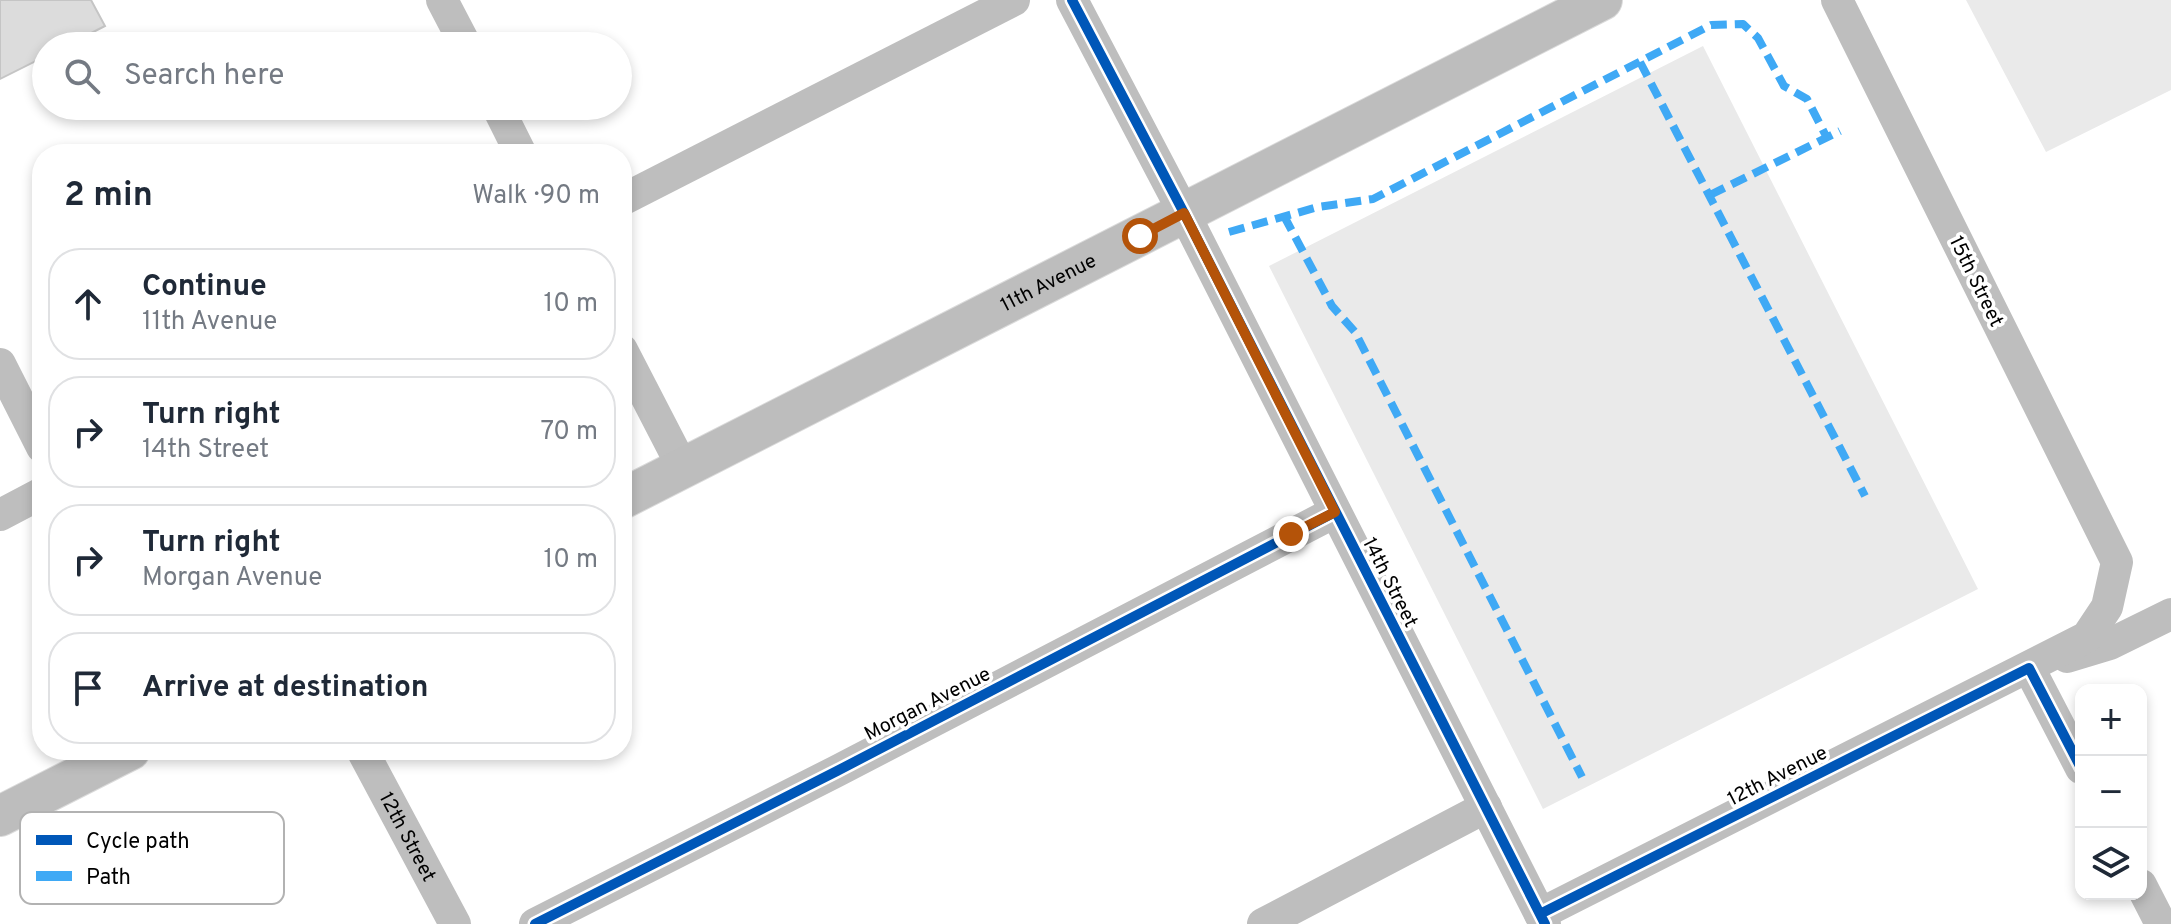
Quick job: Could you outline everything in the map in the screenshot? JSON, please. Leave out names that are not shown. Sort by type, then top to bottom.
[{"type":"main road","name":"11th Avenue","points":[[632,494],[1602,0]]},
{"type":"main road","points":[[0,816],[110,760]]},
{"type":"street","points":[[442,0],[459,32]]},
{"type":"street","points":[[632,195],[1014,0]]},
{"type":"street","name":"14th Street","points":[[1072,0],[1184,213],[1543,919]]},
{"type":"street","name":"15th Street","points":[[1837,0],[2117,562],[2107,607],[2087,637],[2029,668]]},
{"type":"street","points":[[504,120],[516,144]]},
{"type":"street","points":[[0,364],[32,427]]},
{"type":"street","points":[[632,369],[683,468]]},
{"type":"street","points":[[0,515],[32,498]]},
{"type":"street","name":"Morgan Avenue","points":[[535,924],[1335,512]]},
{"type":"street","points":[[2075,756],[2029,668],[2110,644],[2171,614]]},
{"type":"street","name":"12th Avenue","points":[[1543,919],[2029,668]]},
{"type":"street","name":"12th Street","points":[[367,760],[455,924]]},
{"type":"street","points":[[1263,924],[1486,807]]},
{"type":"street","points":[[2147,897],[2161,924]]},
{"type":"shaded area","points":[[1966,0],[2171,0],[2171,90],[2046,152]]},
{"type":"shaded area","points":[[1703,46],[1978,589],[1543,809],[1269,266]]},
{"type":"building","points":[[0,0],[91,0],[105,26],[93,32],[32,32],[32,63],[0,79]]},
{"type":"marked path","points":[[1229,232],[1318,207],[1373,199],[1711,25],[1743,24],[1758,38],[1784,86],[1807,99],[1827,138]]},
{"type":"marked path","points":[[1640,62],[1865,496]]},
{"type":"marked path","points":[[1710,195],[1840,131]]},
{"type":"marked path","points":[[1284,216],[1332,306],[1355,332],[1582,777]]},
{"type":"cycle path","points":[[1072,0],[1184,213],[1545,924]]},
{"type":"cycle path","points":[[535,924],[1335,512]]},
{"type":"cycle path","points":[[1540,914],[2029,668],[2075,756]]},
{"type":"route","points":[[1140,236],[1184,213],[1335,512],[1291,534]]}]
